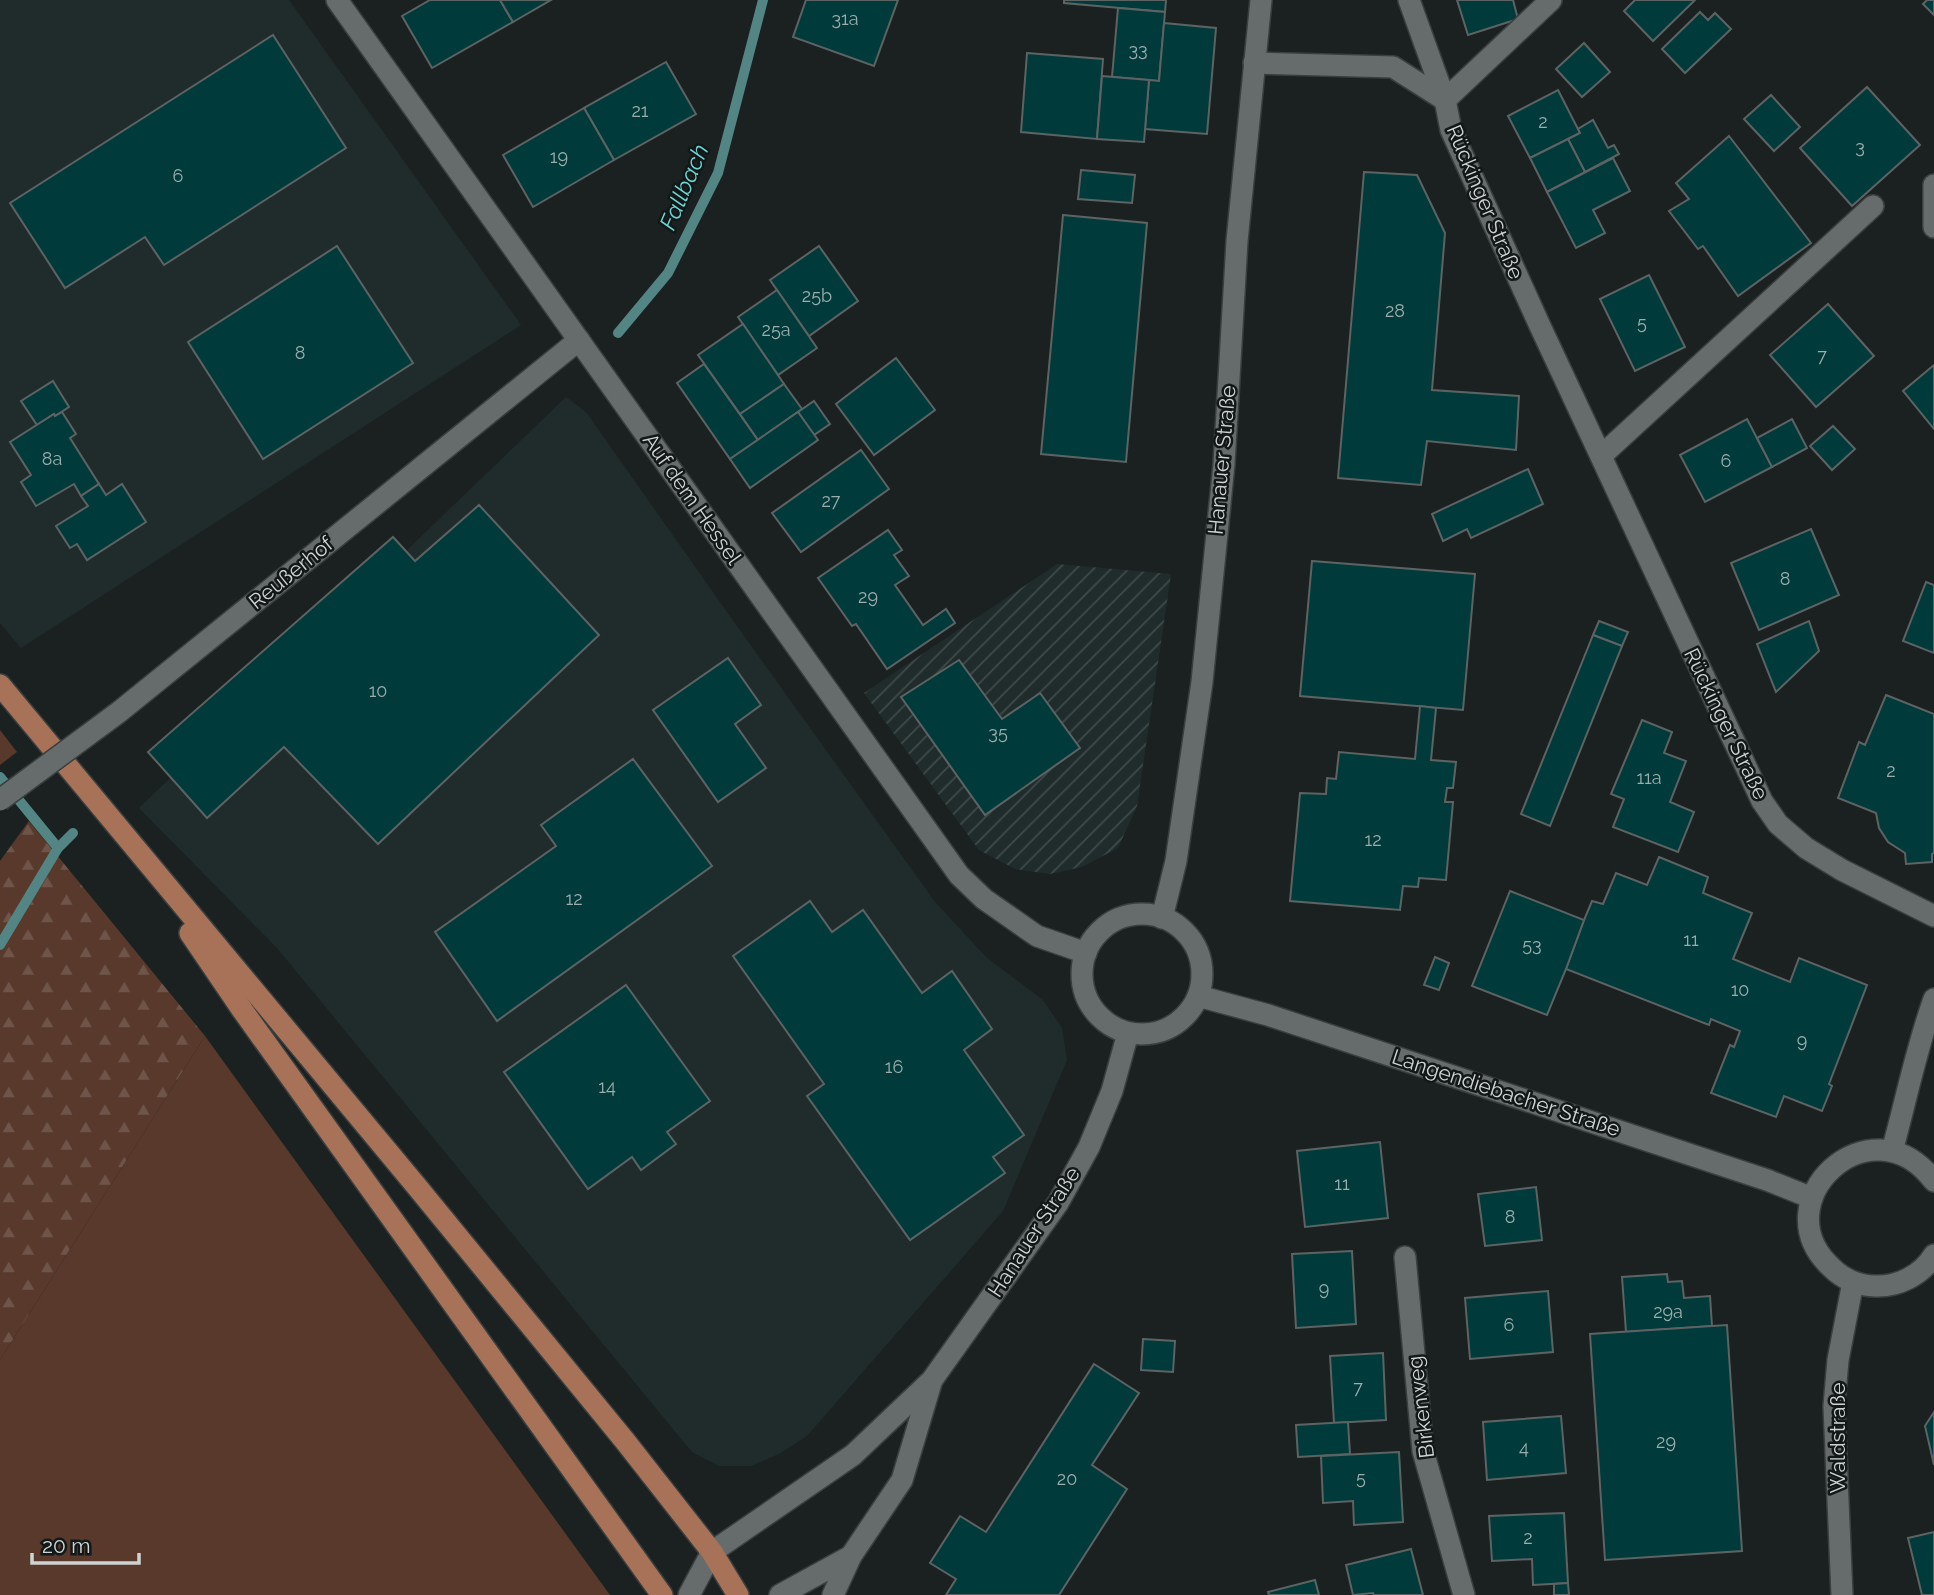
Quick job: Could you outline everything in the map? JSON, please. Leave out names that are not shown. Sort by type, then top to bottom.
[{"type":"main road","points":[[0,685],[625,1441],[712,1552],[738,1595]]},
{"type":"main road","points":[[118,827],[243,1011],[662,1595]]},
{"type":"street","name":"Auf dem Hessel","points":[[338,0],[959,875],[984,899],[1037,936],[1086,953]]},
{"type":"street","name":"Hanauer Straße","points":[[1162,918],[1176,861],[1202,682],[1224,464],[1237,241],[1261,0]]},
{"type":"street","name":"Rückinger Straße","points":[[1409,0],[1444,100],[1451,130],[1762,801],[1778,824],[1806,848],[1842,870],[1934,916]]},
{"type":"street","points":[[1444,100],[1551,0]]},
{"type":"street","name":"Rückinger Straße","points":[[1254,63],[1393,66],[1444,100]]},
{"type":"street","points":[[1934,185],[1934,227]]},
{"type":"street","points":[[1601,456],[1873,206]]},
{"type":"street","name":"Reußerhof","points":[[0,800],[119,712],[579,340]]},
{"type":"street","points":[[1147,914],[1162,918],[1179,927],[1192,941],[1200,958],[1202,977],[1198,996],[1190,1011],[1177,1023],[1162,1031],[1128,1033],[1109,1024],[1094,1011],[1085,993],[1082,973],[1086,953],[1093,939],[1117,920],[1147,914]]},
{"type":"street","name":"Langendiebacher Straße","points":[[1198,996],[1268,1014],[1768,1180],[1812,1198]]},
{"type":"street","points":[[1892,1151],[1934,999]]},
{"type":"street","name":"Hanauer Straße","points":[[689,1595],[712,1552],[853,1455],[932,1380],[1058,1203],[1089,1146],[1103,1113],[1128,1033]]},
{"type":"street","points":[[1934,1181],[1926,1170],[1910,1158],[1892,1151],[1871,1150],[1852,1155],[1834,1165],[1821,1180],[1812,1198],[1809,1214],[1810,1232],[1825,1262],[1838,1274],[1853,1282],[1874,1286],[1895,1284],[1915,1275],[1934,1255]]},
{"type":"street","name":"Birkenweg","points":[[1405,1257],[1423,1451],[1464,1595]]},
{"type":"street","name":"Waldstraße","points":[[1842,1595],[1834,1406],[1838,1360],[1853,1282]]},
{"type":"street","name":"Hanauer Straße","points":[[833,1595],[851,1556],[902,1480],[932,1380]]},
{"type":"street","name":"Hanauer Straße","points":[[780,1595],[851,1556]]},
{"type":"shaded area","points":[[0,0],[289,0],[521,325],[21,648],[0,623]]},
{"type":"shaded area","points":[[566,397],[586,412],[935,902],[987,958],[1043,1000],[1062,1028],[1067,1060],[1003,1211],[807,1436],[779,1454],[751,1466],[719,1466],[692,1452],[277,948],[139,808]]},
{"type":"shaded area","points":[[1057,564],[1171,574],[1137,806],[1118,848],[1082,867],[1050,874],[1015,869],[979,850],[864,693]]},
{"type":"green space","points":[[0,730],[17,752],[0,765]]},
{"type":"green space","points":[[29,821],[205,1036],[0,1360],[0,861]]},
{"type":"green space","points":[[205,1036],[610,1595],[0,1595],[0,1360]]},
{"type":"building","points":[[430,0],[500,0],[513,22],[432,68],[402,16]]},
{"type":"building","points":[[500,0],[551,0],[513,22]]},
{"type":"building","points":[[806,0],[898,0],[874,66],[793,37]]},
{"type":"building","points":[[1064,0],[1166,0],[1165,12],[1064,3]]},
{"type":"building","points":[[1457,0],[1513,0],[1518,19],[1468,35]]},
{"type":"building","points":[[1635,0],[1695,0],[1653,41],[1624,11]]},
{"type":"building","points":[[1927,0],[1934,0],[1934,15],[1923,4]]},
{"type":"building","points":[[1118,8],[1165,12],[1159,81],[1112,77]]},
{"type":"building","points":[[1700,12],[1708,20],[1715,13],[1731,29],[1685,73],[1662,49]]},
{"type":"building","points":[[1164,23],[1216,28],[1207,134],[1145,129],[1149,80],[1159,81]]},
{"type":"building","points":[[273,35],[346,148],[164,265],[145,237],[65,288],[10,203]]},
{"type":"building","points":[[1584,43],[1610,72],[1582,97],[1556,69]]},
{"type":"building","points":[[1027,53],[1103,59],[1097,139],[1021,132]]},
{"type":"building","points":[[666,62],[696,114],[614,160],[584,108]]},
{"type":"building","points":[[1102,76],[1149,80],[1144,142],[1097,139]]},
{"type":"building","points":[[1867,87],[1920,145],[1852,206],[1800,148]]},
{"type":"building","points":[[1558,90],[1580,133],[1530,158],[1508,116]]},
{"type":"building","points":[[1771,95],[1800,127],[1774,151],[1744,119]]},
{"type":"building","points":[[584,108],[614,160],[533,207],[503,155]]},
{"type":"building","points":[[1593,120],[1608,148],[1614,145],[1619,154],[1585,172],[1568,139],[1580,133],[1578,129]]},
{"type":"building","points":[[1729,136],[1811,243],[1738,296],[1703,246],[1698,249],[1669,211],[1689,199],[1676,183]]},
{"type":"building","points":[[1568,139],[1585,172],[1547,192],[1530,158]]},
{"type":"building","points":[[1613,158],[1630,191],[1593,210],[1605,233],[1576,248],[1547,192]]},
{"type":"building","points":[[1081,170],[1135,175],[1132,203],[1078,199]]},
{"type":"building","points":[[1364,172],[1417,175],[1445,233],[1432,390],[1519,396],[1516,450],[1427,441],[1421,485],[1338,478]]},
{"type":"building","points":[[1063,215],[1147,223],[1126,462],[1041,454]]},
{"type":"building","points":[[337,246],[413,363],[263,459],[188,342]]},
{"type":"building","points":[[819,246],[858,301],[809,336],[770,280]]},
{"type":"building","points":[[1649,275],[1685,347],[1635,371],[1600,299]]},
{"type":"building","points":[[777,290],[817,348],[778,375],[738,317]]},
{"type":"building","points":[[1828,304],[1874,356],[1816,407],[1770,355]]},
{"type":"building","points":[[743,324],[784,384],[740,414],[698,355]]},
{"type":"building","points":[[896,358],[935,410],[874,455],[836,404]]},
{"type":"building","points":[[704,364],[758,440],[730,459],[677,383]]},
{"type":"building","points":[[1934,365],[1934,429],[1903,391]]},
{"type":"building","points":[[53,381],[69,407],[37,425],[21,401]]},
{"type":"building","points":[[784,384],[802,409],[758,440],[740,414]]},
{"type":"building","points":[[814,401],[830,424],[814,435],[798,412]]},
{"type":"building","points":[[62,412],[76,434],[70,438],[99,484],[81,496],[74,484],[36,506],[21,482],[31,475],[10,442],[54,414],[55,416]]},
{"type":"building","points":[[798,412],[818,440],[750,488],[730,459]]},
{"type":"building","points":[[1747,419],[1772,467],[1705,502],[1680,455]]},
{"type":"building","points":[[1792,419],[1807,448],[1772,467],[1757,438]]},
{"type":"building","points":[[1833,426],[1855,449],[1832,470],[1810,446]]},
{"type":"building","points":[[861,450],[889,489],[801,552],[772,513]]},
{"type":"building","points":[[1528,469],[1543,504],[1471,538],[1467,529],[1443,541],[1432,514]]},
{"type":"building","points":[[99,484],[106,495],[122,484],[146,522],[87,560],[77,544],[70,548],[56,526],[88,506],[81,496]]},
{"type":"building","points":[[479,505],[599,635],[378,844],[284,747],[207,818],[148,752],[393,537],[415,561]]},
{"type":"building","points":[[1811,529],[1839,595],[1759,630],[1731,563]]},
{"type":"building","points":[[888,530],[902,550],[894,555],[909,576],[895,585],[923,625],[946,609],[955,623],[887,669],[856,624],[852,626],[818,578]]},
{"type":"building","points":[[1312,561],[1475,574],[1463,710],[1300,696]]},
{"type":"building","points":[[1926,582],[1934,585],[1934,653],[1903,641]]},
{"type":"building","points":[[1599,621],[1628,632],[1622,646],[1593,635]]},
{"type":"building","points":[[1809,621],[1819,651],[1776,692],[1757,644]]},
{"type":"building","points":[[1593,635],[1622,646],[1550,826],[1521,814]]},
{"type":"building","points":[[728,658],[761,705],[735,724],[766,768],[718,802],[653,710]]},
{"type":"building","points":[[959,660],[1002,719],[1040,693],[1080,748],[985,815],[901,697]]},
{"type":"building","points":[[1886,695],[1934,714],[1932,862],[1906,864],[1905,853],[1888,842],[1879,828],[1876,813],[1838,798],[1859,742],[1865,745]]},
{"type":"building","points":[[1420,706],[1436,708],[1431,760],[1456,762],[1453,788],[1447,788],[1445,802],[1453,802],[1446,880],[1419,878],[1418,887],[1403,886],[1400,910],[1290,901],[1300,793],[1326,794],[1327,778],[1336,779],[1339,752],[1415,759]]},
{"type":"building","points":[[1642,720],[1672,732],[1664,753],[1686,761],[1670,802],[1694,812],[1678,852],[1613,827],[1624,799],[1611,794]]},
{"type":"building","points":[[633,759],[712,866],[497,1021],[435,932],[556,846],[541,825]]},
{"type":"building","points":[[1659,857],[1708,877],[1703,893],[1752,913],[1733,959],[1790,982],[1799,958],[1867,985],[1829,1084],[1832,1086],[1822,1111],[1784,1096],[1776,1117],[1711,1093],[1730,1045],[1734,1047],[1740,1031],[1711,1019],[1709,1025],[1566,969],[1592,901],[1603,904],[1616,873],[1647,885]]},
{"type":"building","points":[[1510,891],[1584,920],[1547,1015],[1472,986]]},
{"type":"building","points":[[810,901],[832,932],[863,910],[922,993],[952,971],[992,1029],[964,1050],[1024,1135],[993,1157],[1005,1173],[910,1240],[807,1096],[824,1084],[733,956]]},
{"type":"building","points":[[1435,957],[1449,963],[1439,990],[1424,985]]},
{"type":"building","points":[[626,985],[710,1101],[667,1132],[676,1144],[641,1170],[632,1157],[588,1189],[504,1072]]},
{"type":"building","points":[[1380,1142],[1388,1218],[1305,1227],[1297,1151]]},
{"type":"building","points":[[1536,1187],[1542,1240],[1485,1246],[1478,1194]]},
{"type":"building","points":[[1352,1251],[1356,1324],[1296,1328],[1292,1254]]},
{"type":"building","points":[[1667,1274],[1668,1282],[1682,1281],[1684,1298],[1710,1296],[1712,1326],[1626,1332],[1622,1277]]},
{"type":"building","points":[[1548,1291],[1553,1352],[1470,1359],[1465,1298]]},
{"type":"building","points":[[1727,1325],[1742,1551],[1605,1560],[1590,1334]]},
{"type":"building","points":[[1143,1339],[1175,1341],[1173,1372],[1141,1370]]},
{"type":"building","points":[[1383,1353],[1386,1420],[1334,1423],[1330,1356]]},
{"type":"building","points":[[1094,1364],[1139,1393],[1092,1465],[1127,1489],[1059,1595],[946,1595],[956,1579],[930,1563],[960,1516],[986,1532]]},
{"type":"building","points":[[1934,1412],[1934,1465],[1925,1426]]},
{"type":"building","points":[[1561,1416],[1566,1473],[1487,1480],[1483,1422]]},
{"type":"building","points":[[1348,1422],[1350,1454],[1298,1457],[1296,1425]]},
{"type":"building","points":[[1399,1452],[1403,1522],[1354,1525],[1353,1501],[1323,1503],[1321,1456]]},
{"type":"building","points":[[1564,1513],[1568,1583],[1533,1585],[1532,1559],[1492,1561],[1489,1516]]},
{"type":"building","points":[[1934,1532],[1934,1595],[1922,1595],[1908,1538]]},
{"type":"building","points":[[1411,1549],[1423,1595],[1353,1595],[1346,1565]]},
{"type":"building","points":[[1315,1580],[1319,1595],[1269,1595],[1268,1592]]},
{"type":"building","points":[[1568,1583],[1569,1595],[1554,1595],[1554,1584]]},
{"type":"waterway","name":"Fallbach","points":[[618,333],[668,273],[718,173],[763,0]]},
{"type":"waterway","points":[[0,777],[58,848]]},
{"type":"waterway","name":"Fallbach","points":[[0,945],[58,848],[73,833]]}]
